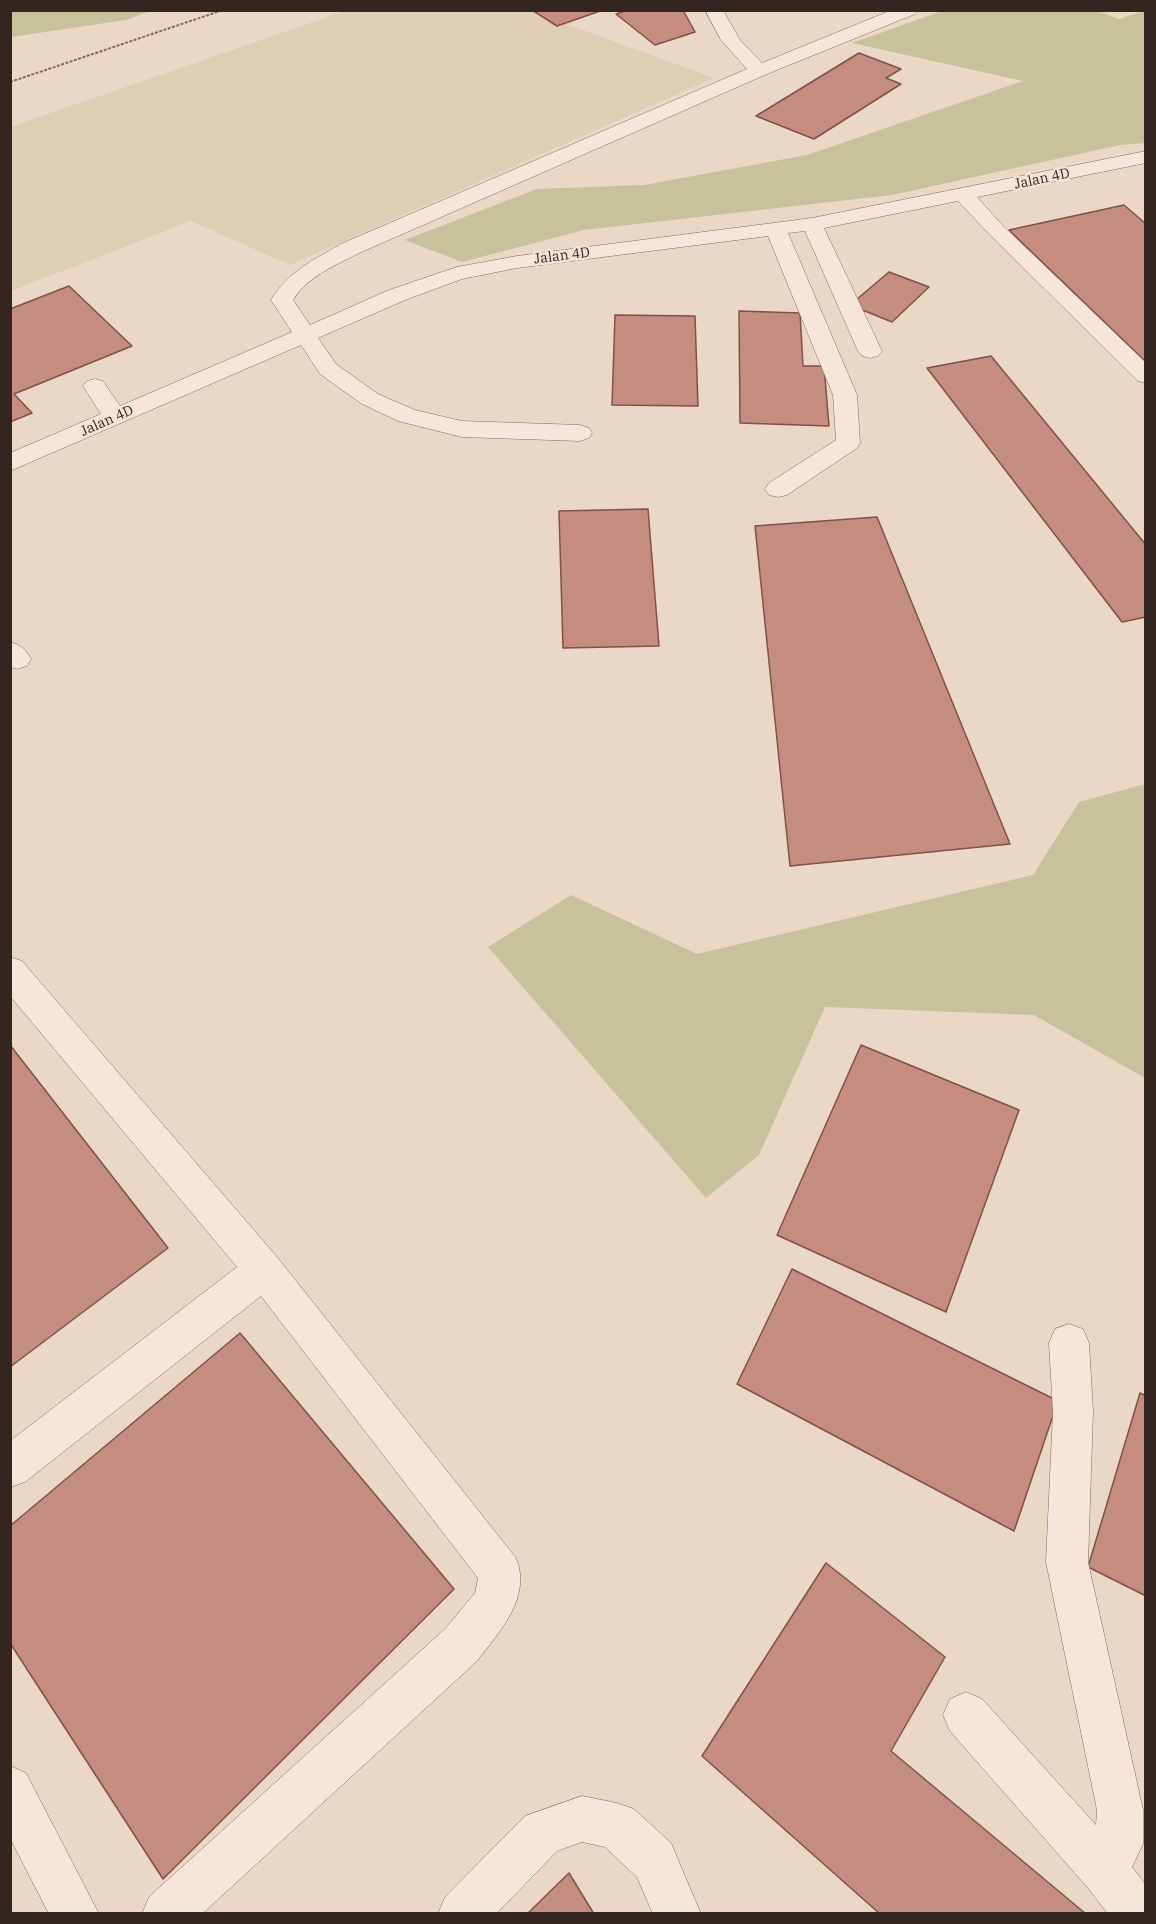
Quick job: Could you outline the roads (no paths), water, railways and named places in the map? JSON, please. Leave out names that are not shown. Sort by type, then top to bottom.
[{"type":"street","points":[[714,10],[719,23],[742,56],[760,70]]},
{"type":"street","points":[[580,433],[462,429],[407,416],[370,399],[328,369],[282,300],[286,291],[298,278],[370,239],[760,70],[854,23],[909,10]]},
{"type":"street","name":"Jalan 4D","points":[[10,464],[397,295],[457,274],[517,262],[812,224],[1146,157]]},
{"type":"street","points":[[964,195],[996,230],[1146,376]]},
{"type":"street","points":[[812,224],[870,351]]},
{"type":"street","points":[[776,229],[845,395],[848,443],[778,489]]},
{"type":"street","points":[[95,386],[115,417]]},
{"type":"street","points":[[10,971],[264,1269],[501,1573],[494,1604],[461,1645],[166,1914]]},
{"type":"street","points":[[10,1467],[264,1269]]},
{"type":"street","points":[[1069,1343],[1073,1412],[1067,1562],[1120,1810],[1119,1844],[1105,1871]]},
{"type":"street","points":[[966,1715],[1105,1871],[1138,1914]]},
{"type":"street","points":[[10,1789],[75,1914]]},
{"type":"street","points":[[462,1914],[543,1833],[582,1819],[617,1826],[654,1860],[677,1914]]}]
